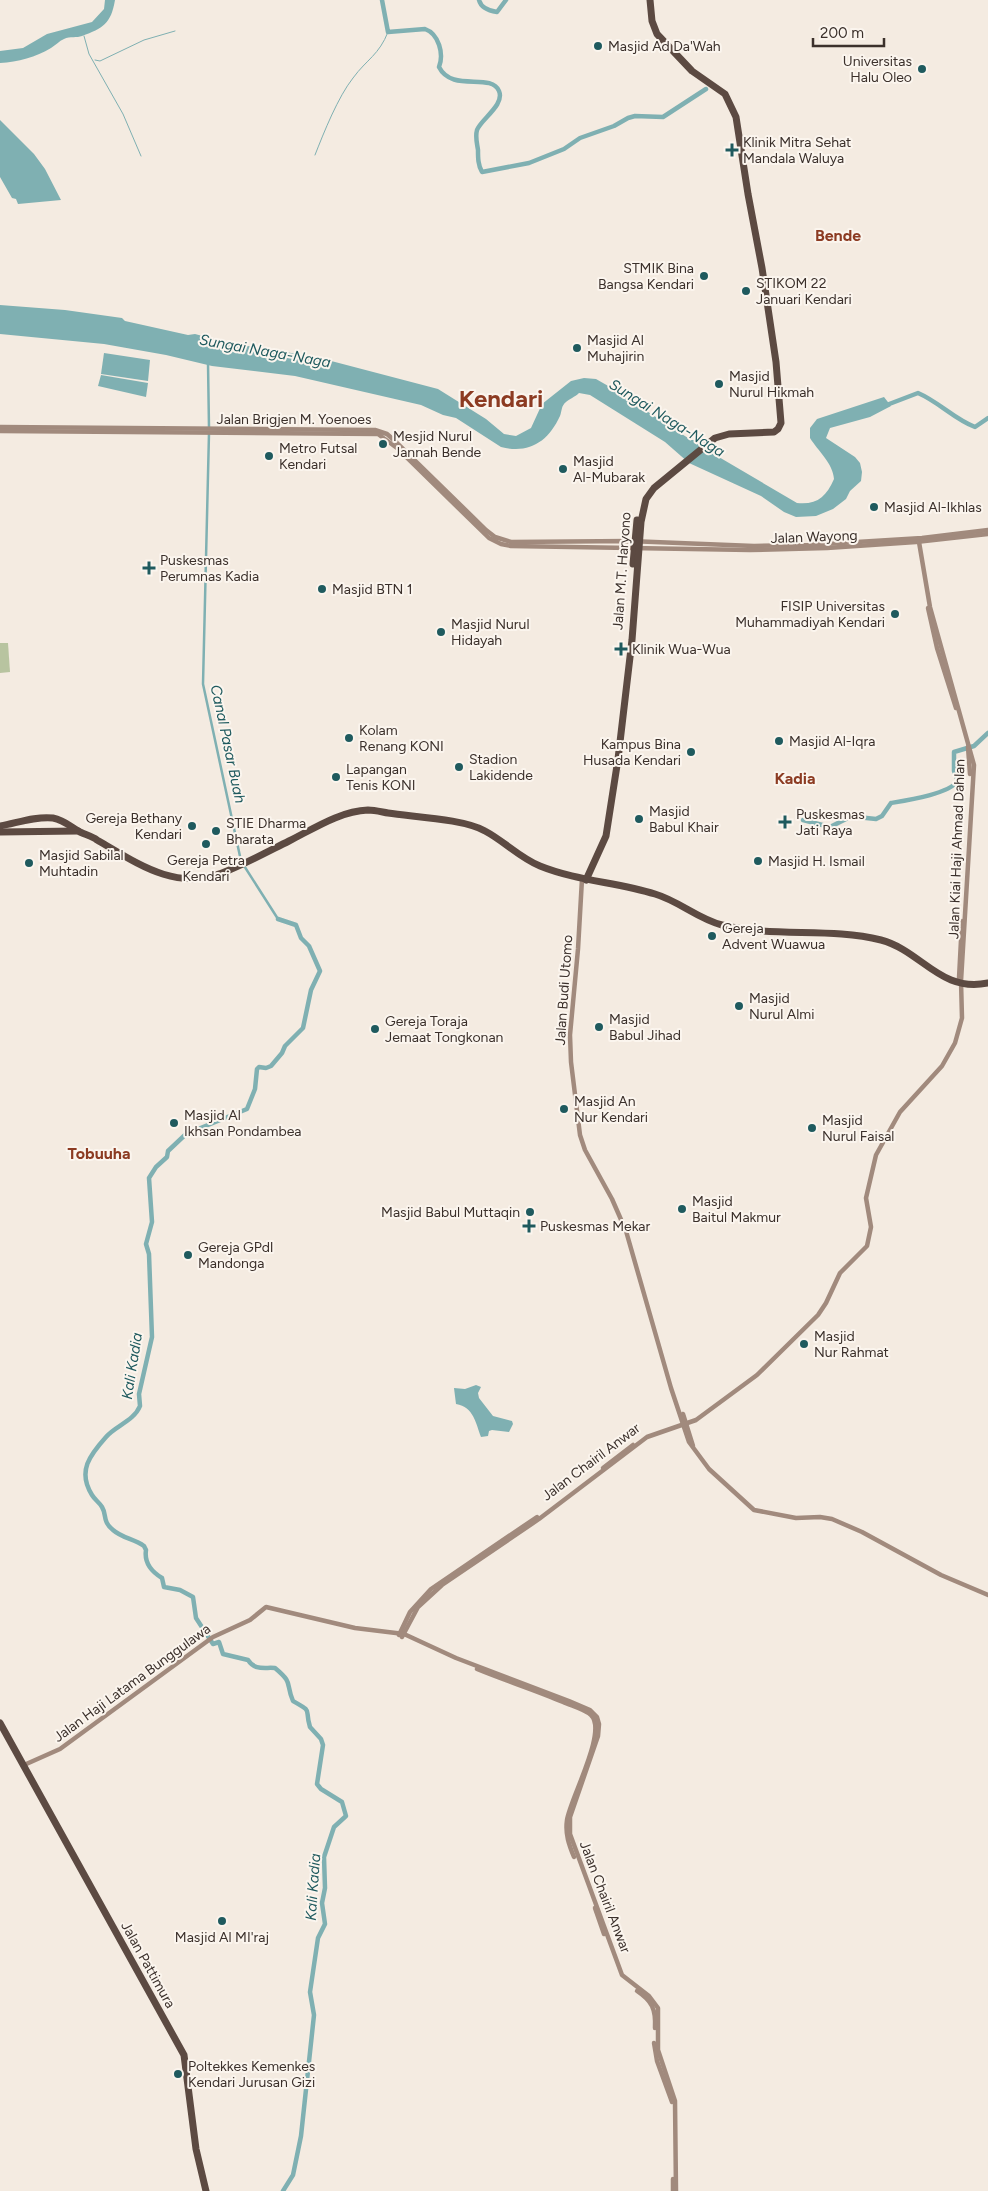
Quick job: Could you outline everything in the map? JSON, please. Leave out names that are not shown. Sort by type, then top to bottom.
[{"type":"highway","name":"Jalan M.T. Haryono","points":[[584,879],[600,842],[606,820],[628,654],[640,506],[648,490],[707,442],[722,436],[770,433],[776,431],[780,426],[776,362],[747,199],[739,139],[731,112],[724,97],[695,78],[650,28],[649,0]]},
{"type":"highway","points":[[0,826],[39,818],[54,818],[91,836],[144,867],[177,877],[203,878],[214,876],[239,866],[322,824],[350,814],[370,810],[478,827],[528,860],[584,879],[649,890],[721,925],[750,930],[841,933],[873,939],[894,944],[938,974],[960,982],[977,985],[988,982]]},
{"type":"highway","points":[[0,832],[74,829]]},
{"type":"highway","name":"Jalan Pattimura","points":[[0,1723],[184,2055],[196,2148],[206,2191]]},
{"type":"main road","name":"Jalan Brigjen M. Yoenoes","points":[[0,427],[205,432],[376,430],[391,437],[429,477],[491,534],[511,542],[537,545],[637,545]]},
{"type":"main road","name":"Jalan Brigjen M. Yoenoes","points":[[0,431],[33,429]]},
{"type":"main road","name":"Jalan Wayong","points":[[637,545],[786,549],[918,543],[988,530]]},
{"type":"main road","name":"Jalan Wayong","points":[[637,545],[808,545],[988,534]]},
{"type":"main road","name":"Jalan Kiai Haji Ahmad Dahlan","points":[[918,543],[936,648],[969,748],[971,767],[960,982]]},
{"type":"main road","name":"Jalan Budi Utomo","points":[[584,879],[570,1046],[580,1135],[585,1150],[612,1200],[626,1231],[671,1385],[693,1446],[709,1469],[754,1510],[796,1518],[820,1517],[832,1519],[862,1532],[932,1570],[988,1595]]},
{"type":"main road","name":"Jalan Chairil Anwar","points":[[675,2191],[672,2099],[654,2048],[656,2015],[654,2007],[647,1998],[622,1981],[566,1834],[568,1814],[588,1763],[596,1728],[595,1720],[589,1714],[536,1691],[469,1666],[400,1634],[410,1612],[431,1589],[587,1484],[647,1437],[684,1424],[712,1410],[776,1358],[818,1315],[826,1303],[840,1272],[866,1246],[871,1227],[866,1198],[876,1155],[882,1140],[900,1112],[942,1066],[957,1038],[961,1013],[960,982]]},
{"type":"main road","name":"Jalan Haji Latama Bunggulawa","points":[[24,1765],[60,1749],[210,1639],[250,1620],[266,1606],[355,1628],[400,1634]]},
{"type":"green space","points":[[0,643],[8,643],[10,672],[0,673]]},
{"type":"water","points":[[105,0],[115,0],[111,15],[101,27],[82,36],[64,39],[51,48],[33,56],[13,62],[0,63],[0,51],[23,48],[47,34],[92,22],[104,9]]},
{"type":"water","points":[[0,120],[34,154],[45,169],[61,200],[18,204],[16,199],[12,198],[0,177]]},
{"type":"water","points":[[0,305],[65,310],[122,318],[125,321],[188,335],[195,334],[229,343],[316,357],[438,389],[486,419],[504,434],[516,436],[531,428],[542,404],[571,381],[584,378],[596,379],[691,440],[700,440],[712,453],[797,503],[810,503],[820,498],[828,491],[834,479],[828,462],[810,438],[810,428],[817,419],[884,397],[891,406],[870,417],[830,428],[826,438],[855,457],[860,463],[861,481],[850,491],[846,499],[833,509],[816,516],[796,517],[784,512],[761,496],[689,463],[665,442],[590,395],[579,393],[566,402],[550,433],[536,444],[520,449],[511,449],[501,447],[456,418],[443,415],[421,405],[295,376],[212,366],[166,355],[104,344],[0,334]]},
{"type":"water","points":[[104,353],[150,360],[148,381],[101,374]]},
{"type":"water","points":[[101,375],[148,383],[146,397],[98,386]]},
{"type":"water","points":[[476,1385],[481,1387],[478,1393],[479,1398],[493,1416],[512,1421],[513,1424],[509,1432],[492,1430],[489,1431],[488,1436],[481,1437],[471,1412],[456,1404],[454,1388],[465,1389]]},
{"type":"waterway","points":[[382,0],[388,32],[425,29],[434,35],[437,40],[441,56],[439,67],[445,75],[462,81],[488,83],[495,86],[499,91],[500,96],[496,107],[479,126],[476,133],[478,161],[482,172],[529,163],[564,149],[580,138],[614,126],[628,118],[635,116],[663,117],[706,89]]},
{"type":"waterway","points":[[479,0],[484,7],[497,12],[506,0]]},
{"type":"waterway","points":[[95,60],[100,61],[144,40],[175,31]]},
{"type":"waterway","points":[[315,155],[347,86],[381,46],[388,32]]},
{"type":"waterway","points":[[84,36],[89,54],[123,114],[141,156]]},
{"type":"waterway","name":"Canal Pasar Buah","points":[[208,363],[209,428]]},
{"type":"waterway","name":"Sungai Naga-Naga","points":[[884,406],[918,393],[960,420],[975,427],[988,418]]},
{"type":"waterway","name":"Canal Pasar Buah","points":[[209,433],[203,684],[241,861],[278,919]]},
{"type":"waterway","points":[[803,820],[830,827],[848,818],[876,819],[882,816],[891,803],[928,796],[946,790],[958,781],[954,771],[954,752],[974,746],[988,733]]},
{"type":"waterway","name":"Kali Kadia","points":[[278,919],[296,925],[301,938],[309,946],[320,971],[311,990],[303,1028],[285,1046],[282,1053],[271,1066],[266,1068],[259,1067],[257,1069],[255,1089],[247,1109],[186,1134],[168,1151],[167,1157],[156,1167],[149,1178],[152,1222],[146,1244],[149,1254],[152,1337],[139,1394],[140,1406],[129,1420],[110,1433],[95,1450],[87,1464],[86,1478],[92,1495],[101,1505],[107,1524],[117,1533],[144,1546],[146,1559],[152,1570],[162,1578],[164,1587],[180,1590],[193,1597],[196,1618],[213,1644],[219,1642],[223,1654],[248,1660],[257,1667],[275,1668],[285,1677],[293,1701],[306,1709],[310,1727],[321,1739],[323,1745],[317,1784],[321,1789],[342,1802],[346,1816],[334,1827],[324,1857],[325,1888],[322,1903],[325,1924],[318,1938],[310,1992],[314,2015],[301,2136],[293,2175],[283,2191]]},
{"type":"place","name":"Masjid Ad Da'Wah","points":[[598,46]]},
{"type":"place","name":"Universitas Halu Oleo","points":[[922,69]]},
{"type":"place","name":"Klinik Mitra Sehat Mandala Waluya","points":[[732,150]]},
{"type":"place","name":"STMIK Bina Bangsa Kendari","points":[[704,276]]},
{"type":"place","name":"STIKOM 22 Januari Kendari","points":[[746,291]]},
{"type":"place","name":"Masjid Al Muhajirin","points":[[577,348]]},
{"type":"place","name":"Masjid Nurul Hikmah","points":[[719,384]]},
{"type":"place","name":"Mesjid Nurul Jannah Bende","points":[[383,444]]},
{"type":"place","name":"Metro Futsal Kendari","points":[[269,456]]},
{"type":"place","name":"Masjid Al-Mubarak","points":[[563,469]]},
{"type":"place","name":"Masjid Al-Ikhlas","points":[[874,507]]},
{"type":"place","name":"Puskesmas Perumnas Kadia","points":[[149,568]]},
{"type":"place","name":"Masjid BTN 1","points":[[322,589]]},
{"type":"place","name":"FISIP Universitas Muhammadiyah Kendari","points":[[895,614]]},
{"type":"place","name":"Masjid Nurul Hidayah","points":[[441,632]]},
{"type":"place","name":"Klinik Wua-Wua","points":[[621,649]]},
{"type":"place","name":"Kolam Renang KONI","points":[[349,738]]},
{"type":"place","name":"Masjid Al-Iqra","points":[[779,741]]},
{"type":"place","name":"Kampus Bina Husada Kendari","points":[[691,752]]},
{"type":"place","name":"Stadion Lakidende","points":[[459,767]]},
{"type":"place","name":"Lapangan Tenis KONI","points":[[336,777]]},
{"type":"place","name":"Masjid Babul Khair","points":[[639,819]]},
{"type":"place","name":"Puskesmas Jati Raya","points":[[785,822]]},
{"type":"place","name":"Gereja Bethany Kendari","points":[[192,826]]},
{"type":"place","name":"STIE Dharma Bharata","points":[[216,831]]},
{"type":"place","name":"Gereja Petra Kendari","points":[[206,844]]},
{"type":"place","name":"Masjid H. Ismail","points":[[758,861]]},
{"type":"place","name":"Masjid Sabilal Muhtadin","points":[[29,863]]},
{"type":"place","name":"Gereja Advent Wuawua","points":[[712,936]]},
{"type":"place","name":"Masjid Nurul Almi","points":[[739,1006]]},
{"type":"place","name":"Masjid Babul Jihad","points":[[599,1027]]},
{"type":"place","name":"Gereja Toraja Jemaat Tongkonan","points":[[375,1029]]},
{"type":"place","name":"Masjid An Nur Kendari","points":[[564,1109]]},
{"type":"place","name":"Masjid Al Ikhsan Pondambea","points":[[174,1123]]},
{"type":"place","name":"Masjid Nurul Faisal","points":[[812,1128]]},
{"type":"place","name":"Masjid Baitul Makmur","points":[[682,1209]]},
{"type":"place","name":"Masjid Babul Muttaqin","points":[[530,1212]]},
{"type":"place","name":"Puskesmas Mekar","points":[[529,1226]]},
{"type":"place","name":"Gereja GPdI Mandonga","points":[[188,1255]]},
{"type":"place","name":"Masjid Nur Rahmat","points":[[804,1344]]},
{"type":"place","name":"Masjid Al MI'raj","points":[[222,1921]]},
{"type":"place","name":"Poltekkes Kemenkes Kendari Jurusan Gizi","points":[[178,2074]]},
{"type":"district","name":"Bende","points":[[838,235]]},
{"type":"district","name":"Kendari","points":[[501,398]]},
{"type":"district","name":"Kadia","points":[[795,778]]},
{"type":"district","name":"Tobuuha","points":[[99,1153]]}]
